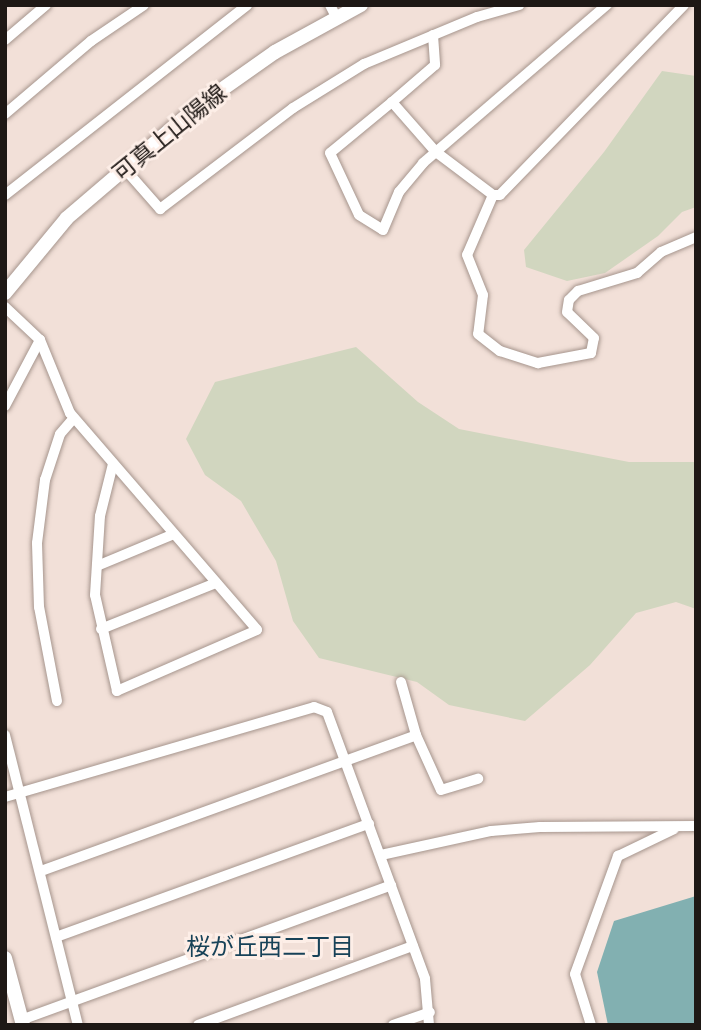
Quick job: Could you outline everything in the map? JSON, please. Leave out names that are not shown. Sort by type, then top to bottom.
[{"type":"main road","name":"可真上山陽線","points":[[5,292],[67,218],[124,168],[236,78],[333,11],[361,5]]},
{"type":"main road","points":[[5,957],[22,1023]]},
{"type":"street","points":[[5,40],[46,5]]},
{"type":"street","points":[[5,114],[91,41],[144,5]]},
{"type":"street","points":[[5,195],[247,5]]},
{"type":"street","points":[[124,168],[160,209],[293,108],[365,64],[433,35],[519,5]]},
{"type":"street","points":[[433,35],[435,65],[330,153],[359,215],[383,230],[400,192],[436,152],[607,5]]},
{"type":"street","points":[[393,102],[436,152],[493,195],[500,195],[684,5]]},
{"type":"street","points":[[493,195],[467,256],[484,295],[478,334],[500,351],[538,363],[591,353],[594,338],[567,312],[578,291],[637,273],[661,252],[696,237]]},
{"type":"street","points":[[5,307],[40,340],[74,418],[257,630],[117,691],[101,629],[97,566],[100,516],[113,464]]},
{"type":"street","points":[[5,406],[40,340]]},
{"type":"street","points":[[57,701],[39,607],[37,543],[45,480],[60,434],[74,418]]},
{"type":"street","points":[[97,566],[173,534]]},
{"type":"street","points":[[101,629],[216,583]]},
{"type":"street","points":[[401,682],[416,735],[441,790],[478,779]]},
{"type":"street","points":[[5,797],[314,707],[327,712],[413,946],[430,1012],[429,1025]]},
{"type":"street","points":[[5,735],[78,1025]]},
{"type":"street","points":[[41,871],[416,735]]},
{"type":"street","points":[[57,937],[369,824]]},
{"type":"street","points":[[381,855],[491,831],[540,827],[696,826]]},
{"type":"street","points":[[592,1025],[575,974],[618,856],[677,828]]},
{"type":"street","points":[[22,1023],[72,1002],[391,885]]},
{"type":"street","points":[[198,1025],[413,946]]},
{"type":"street","points":[[393,1025],[430,1012]]},
{"type":"green space","points":[[662,71],[696,76],[696,207],[682,212],[658,236],[605,273],[567,281],[526,267],[524,250],[604,152]]},
{"type":"green space","points":[[356,347],[418,402],[459,429],[629,462],[696,462],[696,609],[676,602],[636,613],[590,665],[525,721],[449,705],[417,682],[319,658],[293,621],[276,561],[241,501],[205,475],[186,439],[215,382]]},
{"type":"water","points":[[696,896],[696,1025],[608,1025],[597,972],[614,921]]},
{"type":"district","name":"桜が丘西二丁目","points":[[270,946]]}]
